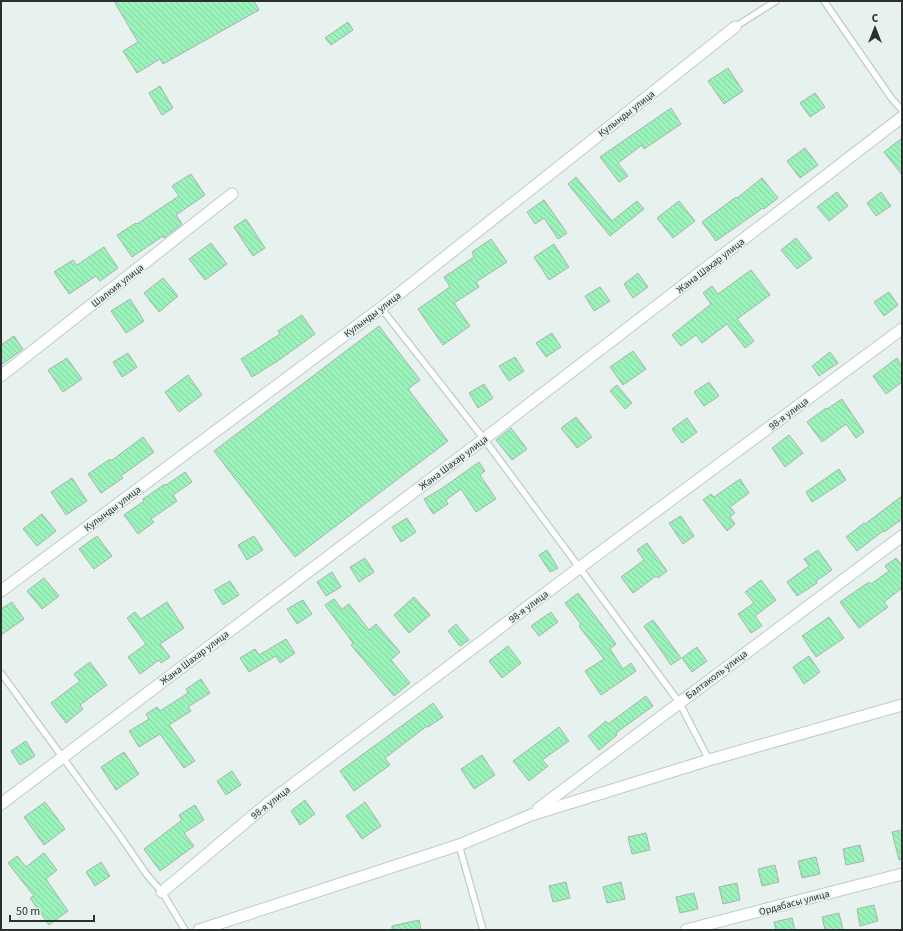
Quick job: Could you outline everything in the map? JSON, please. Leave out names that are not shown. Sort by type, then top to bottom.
[{"type":"street","name":"Кулынды улица","points":[[1,591],[381,308],[735,27]]},
{"type":"street","name":"Жана Шахар улица","points":[[1,804],[484,439],[902,117]]},
{"type":"street","name":"Шалкия улица","points":[[1,376],[232,194]]},
{"type":"street","name":"98-я улица","points":[[162,892],[266,804],[579,568],[902,329]]},
{"type":"street","name":"Балтаколь улица","points":[[531,814],[902,536]]},
{"type":"street","points":[[199,930],[458,845],[531,814],[709,760],[901,708]]},
{"type":"street","name":"Ордабасы улица","points":[[686,930],[902,874]]},
{"type":"lane","points":[[735,27],[776,1]]},
{"type":"lane","points":[[824,1],[892,100],[902,110]]},
{"type":"lane","points":[[381,308],[484,439],[679,702],[709,760]]},
{"type":"lane","points":[[1,673],[147,875],[162,892],[185,930]]},
{"type":"lane","points":[[458,845],[483,930]]},
{"type":"building","points":[[114,1],[254,1],[259,10],[163,64],[160,59],[137,73],[123,51],[138,42]]},
{"type":"building","points":[[348,22],[353,30],[331,45],[325,38]]},
{"type":"building","points":[[728,68],[743,91],[724,104],[708,81]]},
{"type":"building","points":[[160,86],[173,108],[162,115],[149,93]]},
{"type":"building","points":[[815,93],[825,107],[810,117],[800,103]]},
{"type":"building","points":[[671,108],[681,124],[644,149],[642,145],[618,163],[628,176],[619,182],[600,157]]},
{"type":"building","points":[[902,138],[902,175],[884,152]]},
{"type":"building","points":[[805,148],[818,165],[800,178],[787,161]]},
{"type":"building","points":[[191,174],[205,195],[176,215],[182,224],[164,238],[163,236],[132,257],[117,235],[136,223],[137,224],[179,196],[172,186]]},
{"type":"building","points":[[576,177],[612,221],[637,201],[644,209],[610,236],[568,184]]},
{"type":"building","points":[[762,178],[778,198],[716,241],[702,222],[736,197],[737,198]]},
{"type":"building","points":[[837,192],[848,206],[829,221],[817,207]]},
{"type":"building","points":[[881,192],[891,206],[876,216],[867,203]]},
{"type":"building","points":[[544,200],[567,233],[558,239],[544,218],[535,224],[527,212]]},
{"type":"building","points":[[679,201],[695,221],[673,238],[657,218]]},
{"type":"building","points":[[246,219],[265,248],[253,256],[234,227]]},
{"type":"building","points":[[796,238],[812,258],[797,269],[781,250]]},
{"type":"building","points":[[491,239],[507,262],[476,282],[479,287],[454,303],[470,326],[443,345],[418,309],[450,287],[444,277],[474,257],[472,252]]},
{"type":"building","points":[[211,243],[227,264],[205,280],[189,259]]},
{"type":"building","points":[[554,244],[569,267],[549,280],[534,257]]},
{"type":"building","points":[[104,247],[118,268],[100,281],[96,276],[69,294],[54,272],[73,260],[77,265]]},
{"type":"building","points":[[751,270],[770,295],[737,319],[754,341],[745,348],[727,324],[702,343],[696,335],[681,346],[672,335],[711,304],[703,293],[712,286],[718,294]]},
{"type":"building","points":[[638,273],[648,287],[633,298],[624,284]]},
{"type":"building","points":[[163,278],[178,296],[159,312],[144,293]]},
{"type":"building","points":[[600,287],[610,301],[594,311],[585,296]]},
{"type":"building","points":[[889,292],[898,305],[884,316],[874,302]]},
{"type":"building","points":[[130,299],[144,321],[126,333],[111,311]]},
{"type":"building","points":[[302,315],[315,334],[252,377],[241,359],[280,334],[278,331]]},
{"type":"building","points":[[379,326],[420,380],[408,389],[448,441],[295,557],[214,451]]},
{"type":"building","points":[[552,333],[561,347],[546,357],[536,343]]},
{"type":"building","points":[[14,336],[23,349],[1,365],[1,345]]},
{"type":"building","points":[[633,351],[646,369],[623,385],[610,367]]},
{"type":"building","points":[[830,352],[838,363],[819,376],[812,366]]},
{"type":"building","points":[[128,353],[137,367],[122,377],[113,362]]},
{"type":"building","points":[[515,357],[524,371],[509,381],[499,366]]},
{"type":"building","points":[[67,358],[82,379],[63,392],[48,370]]},
{"type":"building","points":[[897,358],[902,366],[902,382],[886,394],[873,376]]},
{"type":"building","points":[[188,375],[202,395],[179,412],[165,392]]},
{"type":"building","points":[[709,382],[719,396],[704,406],[694,392]]},
{"type":"building","points":[[484,384],[493,398],[478,408],[469,393]]},
{"type":"building","points":[[617,385],[632,403],[625,409],[610,391]]},
{"type":"building","points":[[842,399],[864,432],[856,438],[846,424],[822,442],[807,422],[826,408],[827,409]]},
{"type":"building","points":[[576,417],[592,437],[577,448],[561,428]]},
{"type":"building","points":[[687,418],[697,432],[682,443],[672,429]]},
{"type":"building","points":[[511,428],[527,449],[512,460],[496,440]]},
{"type":"building","points":[[789,435],[803,453],[785,467],[772,448]]},
{"type":"building","points":[[143,437],[154,452],[121,476],[123,478],[101,493],[88,474],[110,459],[111,461]]},
{"type":"building","points":[[479,462],[485,471],[480,475],[496,499],[476,512],[461,489],[446,500],[448,504],[433,514],[424,499],[444,487]]},
{"type":"building","points":[[839,469],[846,480],[812,502],[806,492]]},
{"type":"building","points":[[185,472],[192,482],[173,495],[177,501],[151,519],[154,522],[138,534],[124,515],[144,501],[143,499]]},
{"type":"building","points":[[72,478],[87,501],[66,515],[51,492]]},
{"type":"building","points":[[740,479],[749,493],[730,507],[735,513],[730,517],[735,524],[727,531],[703,500],[711,494],[714,497]]},
{"type":"building","points":[[902,496],[902,519],[884,532],[883,531],[857,551],[846,537]]},
{"type":"building","points":[[42,514],[56,531],[37,546],[23,529]]},
{"type":"building","points":[[681,516],[694,536],[683,544],[669,523]]},
{"type":"building","points":[[407,518],[416,532],[401,542],[392,527]]},
{"type":"building","points":[[97,536],[112,556],[94,569],[79,549]]},
{"type":"building","points":[[254,536],[263,550],[247,560],[238,545]]},
{"type":"building","points":[[647,543],[667,571],[658,578],[656,576],[633,593],[621,577],[644,560],[637,550]]},
{"type":"building","points":[[547,550],[558,568],[550,572],[539,555]]},
{"type":"building","points":[[818,550],[832,570],[816,581],[817,583],[797,596],[787,582],[809,566],[804,559]]},
{"type":"building","points":[[365,558],[374,572],[359,582],[350,567]]},
{"type":"building","points":[[896,558],[902,565],[902,588],[884,602],[888,607],[859,628],[840,602],[869,582],[871,584],[889,571],[885,566]]},
{"type":"building","points":[[332,572],[341,587],[326,596],[317,582]]},
{"type":"building","points":[[44,578],[59,596],[42,609],[27,591]]},
{"type":"building","points":[[761,580],[776,600],[755,616],[762,626],[751,633],[738,614],[754,603],[745,592]]},
{"type":"building","points":[[230,581],[239,595],[223,605],[214,590]]},
{"type":"building","points":[[578,593],[616,644],[610,649],[623,669],[631,663],[636,671],[601,695],[585,671],[604,659],[579,626],[581,624],[565,603]]},
{"type":"building","points":[[414,597],[430,615],[409,633],[394,615]]},
{"type":"building","points":[[334,599],[342,609],[349,604],[369,630],[376,624],[400,652],[391,660],[410,683],[394,696],[351,645],[353,643],[325,605]]},
{"type":"building","points":[[303,600],[312,614],[297,624],[287,609]]},
{"type":"building","points":[[12,602],[24,619],[1,635],[1,609]]},
{"type":"building","points":[[167,602],[184,628],[160,644],[170,657],[161,663],[159,660],[140,674],[128,657],[146,644],[127,618],[135,612],[141,619]]},
{"type":"building","points":[[551,612],[558,622],[539,636],[531,626]]},
{"type":"building","points":[[829,617],[844,638],[816,657],[802,636]]},
{"type":"building","points":[[653,620],[681,658],[671,665],[644,626]]},
{"type":"building","points":[[456,624],[469,640],[460,646],[448,631]]},
{"type":"building","points":[[286,639],[295,653],[280,663],[276,656],[249,672],[240,658],[255,649],[259,655]]},
{"type":"building","points":[[508,646],[521,663],[502,678],[489,661]]},
{"type":"building","points":[[697,647],[707,661],[692,672],[682,658]]},
{"type":"building","points":[[809,656],[820,672],[804,684],[793,667]]},
{"type":"building","points":[[90,662],[107,685],[80,705],[83,709],[66,723],[51,703],[80,681],[74,674]]},
{"type":"building","points":[[201,679],[210,693],[188,707],[191,711],[169,725],[195,761],[184,768],[160,734],[139,747],[129,731],[149,719],[146,714],[157,707],[160,711],[188,693],[186,689]]},
{"type":"building","points":[[646,696],[653,706],[616,733],[617,735],[599,750],[588,736],[606,721],[608,724]]},
{"type":"building","points":[[433,703],[443,717],[428,727],[427,726],[385,758],[390,765],[354,791],[340,771]]},
{"type":"building","points":[[559,727],[569,741],[542,760],[548,766],[529,781],[513,761]]},
{"type":"building","points":[[26,741],[35,756],[20,765],[11,751]]},
{"type":"building","points":[[124,752],[139,774],[116,790],[101,767]]},
{"type":"building","points":[[482,755],[495,775],[474,789],[461,769]]},
{"type":"building","points":[[232,771],[241,785],[226,795],[217,781]]},
{"type":"building","points":[[305,800],[315,814],[300,825],[291,811]]},
{"type":"building","points":[[45,802],[65,829],[44,845],[24,817]]},
{"type":"building","points":[[365,802],[381,826],[362,839],[346,816]]},
{"type":"building","points":[[195,805],[204,820],[184,833],[194,846],[160,871],[144,849],[182,820],[179,815]]},
{"type":"building","points":[[902,830],[902,859],[899,860],[892,832]]},
{"type":"building","points":[[646,833],[650,850],[632,854],[628,837]]},
{"type":"building","points":[[860,845],[864,861],[846,865],[843,849]]},
{"type":"building","points":[[44,853],[57,870],[46,879],[68,911],[49,925],[30,898],[34,896],[8,863],[17,856],[26,867]]},
{"type":"building","points":[[816,857],[820,874],[802,878],[798,861]]},
{"type":"building","points":[[101,862],[110,876],[95,886],[86,872]]},
{"type":"building","points":[[775,865],[779,882],[762,886],[758,869]]},
{"type":"building","points":[[566,882],[570,898],[553,902],[549,886]]},
{"type":"building","points":[[621,882],[625,899],[607,903],[603,887]]},
{"type":"building","points":[[737,883],[740,900],[723,904],[719,887]]},
{"type":"building","points":[[694,893],[698,909],[680,913],[676,897]]},
{"type":"building","points":[[874,905],[878,921],[860,926],[857,909]]},
{"type":"building","points":[[839,913],[843,930],[825,930],[822,917]]},
{"type":"building","points":[[792,918],[795,930],[776,930],[774,922]]},
{"type":"building","points":[[419,920],[421,930],[392,930],[392,926]]}]
